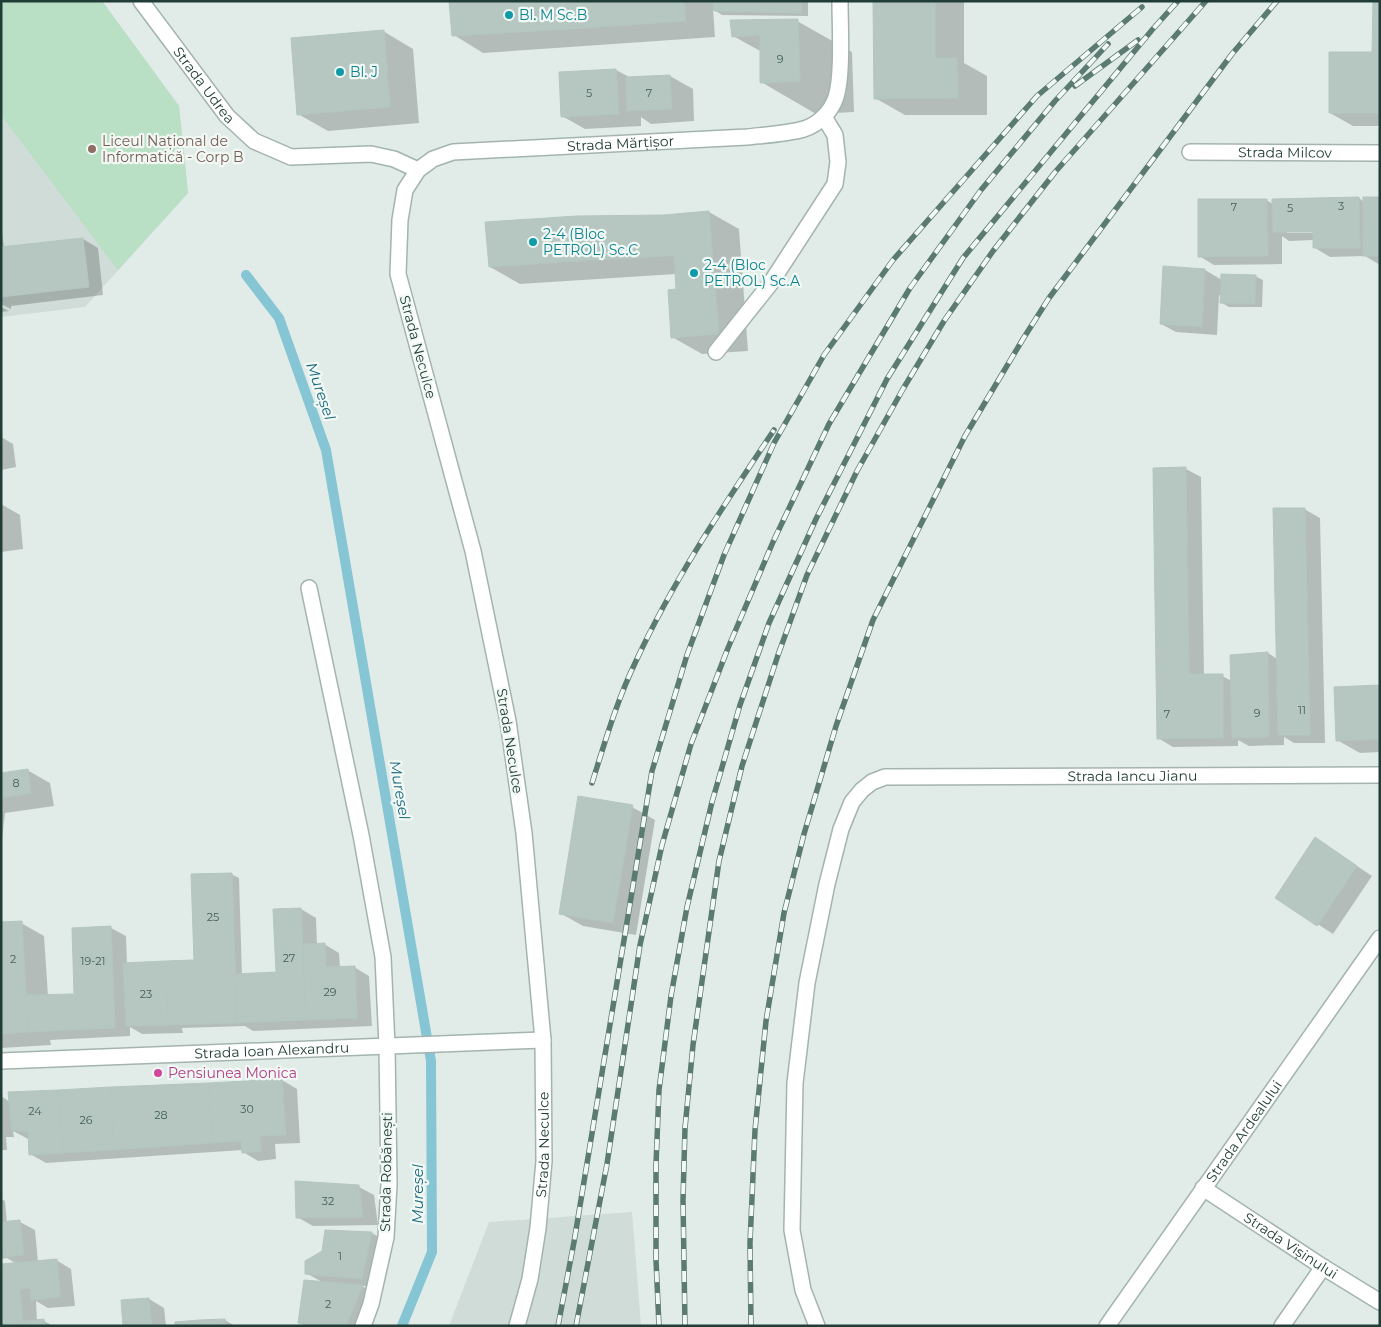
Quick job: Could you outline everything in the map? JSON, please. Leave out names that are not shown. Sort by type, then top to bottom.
[{"type":"street","points":[[716,352],[770,284],[835,184],[838,162],[835,134],[824,117],[836,98],[839,78],[840,1]]},
{"type":"street","name":"Strada Udrea","points":[[148,4],[227,116],[254,141],[291,157],[384,155],[418,170]]},
{"type":"street","name":"Strada Mărțișor","points":[[418,170],[433,159],[453,152],[757,136],[786,133],[806,128],[824,117]]},
{"type":"street","name":"Strada Milcov","points":[[1190,152],[1380,153]]},
{"type":"street","name":"Strada Neculce","points":[[418,170],[405,190],[400,220],[398,274],[473,551],[508,721],[524,832],[543,1040],[544,1161],[538,1228],[530,1279],[517,1326]]},
{"type":"street","name":"Strada Robănești","points":[[309,588],[361,835],[383,957],[387,1046],[388,1184],[386,1237],[371,1304],[364,1326]]},
{"type":"street","name":"Strada Iancu Jianu","points":[[817,1326],[803,1290],[792,1230],[792,1152],[795,1083],[807,983],[827,884],[841,829],[852,802],[862,790],[872,782],[885,777],[1380,775]]},
{"type":"street","name":"Strada Ardealului","points":[[1107,1326],[1380,938]]},
{"type":"street","name":"Strada Ioan Alexandru","points":[[1,1061],[543,1040]]},
{"type":"street","name":"Strada Vișinului","points":[[1203,1188],[1380,1302]]},
{"type":"street","points":[[1282,1326],[1323,1267]]},
{"type":"shaded area","name":"Liceul Național de Informatică - Corp B","points":[[1,1],[102,1],[179,106],[188,193],[85,307],[1,317]]},
{"type":"shaded area","points":[[632,1212],[641,1326],[449,1326],[489,1222]]},
{"type":"green space","name":"Liceul Național de Informatică - Corp B","points":[[1,1],[102,1],[179,106],[188,193],[118,270],[1,115]]},
{"type":"building","name":"Bl. M Sc.B","points":[[449,1],[568,1],[570,29],[452,36]]},
{"type":"building","points":[[568,1],[684,1],[686,21],[570,29]]},
{"type":"building","points":[[713,1],[801,1],[801,13],[714,11]]},
{"type":"building","points":[[873,1],[935,1],[935,58],[957,58],[958,98],[874,99]]},
{"type":"building","points":[[1373,1],[1380,1],[1380,113],[1329,113],[1329,52],[1372,52]]},
{"type":"building","points":[[798,19],[800,81],[760,83],[760,35],[732,37],[730,20]]},
{"type":"building","name":"Bl. J","points":[[384,30],[390,107],[297,115],[291,38]]},
{"type":"building","points":[[616,69],[619,114],[561,117],[559,72]]},
{"type":"building","points":[[670,75],[672,109],[627,111],[626,77]]},
{"type":"building","points":[[1359,197],[1360,248],[1313,248],[1313,232],[1273,232],[1272,199]]},
{"type":"building","points":[[1363,197],[1380,197],[1380,256],[1363,256]]},
{"type":"building","points":[[1198,199],[1267,199],[1268,256],[1198,257]]},
{"type":"building","name":"2-4 (Bloc PETROL) Sc.A","points":[[709,211],[719,334],[671,338],[668,290],[676,289],[674,255],[667,256],[664,215]]},
{"type":"building","points":[[664,215],[667,256],[580,261],[577,216]]},
{"type":"building","name":"2-4 (Bloc PETROL) Sc.C","points":[[577,216],[580,261],[489,267],[485,222]]},
{"type":"building","points":[[83,238],[89,287],[1,297],[1,247]]},
{"type":"building","points":[[1163,266],[1205,269],[1202,327],[1160,324]]},
{"type":"building","points":[[1221,274],[1256,275],[1255,304],[1220,303]]},
{"type":"building","points":[[1186,467],[1189,674],[1223,674],[1223,738],[1157,739],[1153,468]]},
{"type":"building","points":[[1273,508],[1305,508],[1310,735],[1278,735]]},
{"type":"building","points":[[1268,652],[1269,737],[1232,738],[1230,655]]},
{"type":"building","points":[[1380,685],[1380,739],[1336,741],[1334,687]]},
{"type":"building","points":[[28,769],[31,793],[1,798],[1,773]]},
{"type":"building","points":[[578,796],[633,805],[613,923],[559,914]]},
{"type":"building","points":[[1315,837],[1357,866],[1317,926],[1275,898]]},
{"type":"building","points":[[232,873],[237,1023],[168,1025],[165,961],[194,960],[191,874]]},
{"type":"building","points":[[301,908],[306,1020],[237,1023],[235,974],[276,972],[273,909]]},
{"type":"building","points":[[22,921],[28,1032],[1,1034],[1,922]]},
{"type":"building","points":[[111,926],[115,1028],[28,1032],[26,995],[74,994],[72,928]]},
{"type":"building","points":[[325,943],[326,967],[355,966],[357,1018],[306,1020],[303,944]]},
{"type":"building","points":[[165,961],[168,1025],[126,1026],[123,963]]},
{"type":"building","points":[[282,1079],[286,1135],[260,1136],[261,1151],[242,1153],[241,1141],[212,1143],[209,1083]]},
{"type":"building","points":[[209,1083],[212,1143],[114,1150],[111,1087]]},
{"type":"building","points":[[111,1087],[114,1150],[63,1153],[58,1090]]},
{"type":"building","points":[[58,1090],[63,1153],[29,1155],[28,1131],[12,1131],[8,1092]]},
{"type":"building","points":[[295,1181],[359,1185],[363,1217],[296,1218]]},
{"type":"building","points":[[20,1220],[24,1255],[3,1257],[3,1249],[1,1249],[1,1222]]},
{"type":"building","points":[[325,1230],[372,1232],[362,1279],[305,1274],[305,1261],[322,1251]]},
{"type":"building","points":[[57,1259],[60,1297],[31,1300],[30,1288],[20,1289],[23,1322],[1,1324],[1,1264]]},
{"type":"building","points":[[304,1280],[363,1285],[346,1326],[316,1326],[298,1323]]},
{"type":"building","points":[[149,1298],[152,1326],[123,1326],[121,1300]]},
{"type":"building","points":[[44,1319],[45,1326],[1,1326],[1,1324]]},
{"type":"building","points":[[225,1319],[225,1326],[200,1326],[199,1320]]},
{"type":"building","points":[[199,1320],[200,1326],[175,1326],[175,1322]]},
{"type":"waterway","name":"Mureșel","points":[[246,275],[279,318],[326,450],[431,1061],[432,1252],[402,1326]]},
{"type":"railway","points":[[659,1326],[656,1260],[656,1165],[659,1090],[671,996],[687,907],[712,802],[740,705],[769,623],[816,519],[887,379],[963,258],[1178,1]]},
{"type":"railway","points":[[685,1326],[683,1200],[685,1128],[693,1045],[719,861],[742,766],[778,655],[807,575],[857,471],[944,321],[993,251],[1056,171],[1206,1]]},
{"type":"railway","points":[[751,1326],[750,1243],[755,1130],[766,1021],[784,913],[804,834],[836,726],[873,620],[965,436],[1049,298],[1232,54],[1277,1]]},
{"type":"railway","points":[[558,1326],[574,1242],[652,771],[687,655],[724,555],[774,443],[824,355],[893,260],[1037,96],[1142,7]]},
{"type":"railway","points":[[1075,86],[1138,40]]},
{"type":"railway","points":[[576,1326],[607,1164],[640,945],[662,845],[691,744],[728,648],[773,542],[829,424],[910,288],[981,190],[1055,101],[1108,44]]},
{"type":"railway","points":[[592,783],[623,691],[651,631],[700,543],[774,430]]},
{"type":"place","name":"Bl. M Sc.B","points":[[509,15]]},
{"type":"place","name":"Bl. J","points":[[340,72]]},
{"type":"place","name":"Liceul Național de Informatică - Corp B","points":[[92,149]]},
{"type":"place","name":"2-4 (Bloc PETROL) Sc.C","points":[[533,242]]},
{"type":"place","name":"2-4 (Bloc PETROL) Sc.A","points":[[694,273]]},
{"type":"place","name":"Pensiunea Monica","points":[[158,1073]]}]
